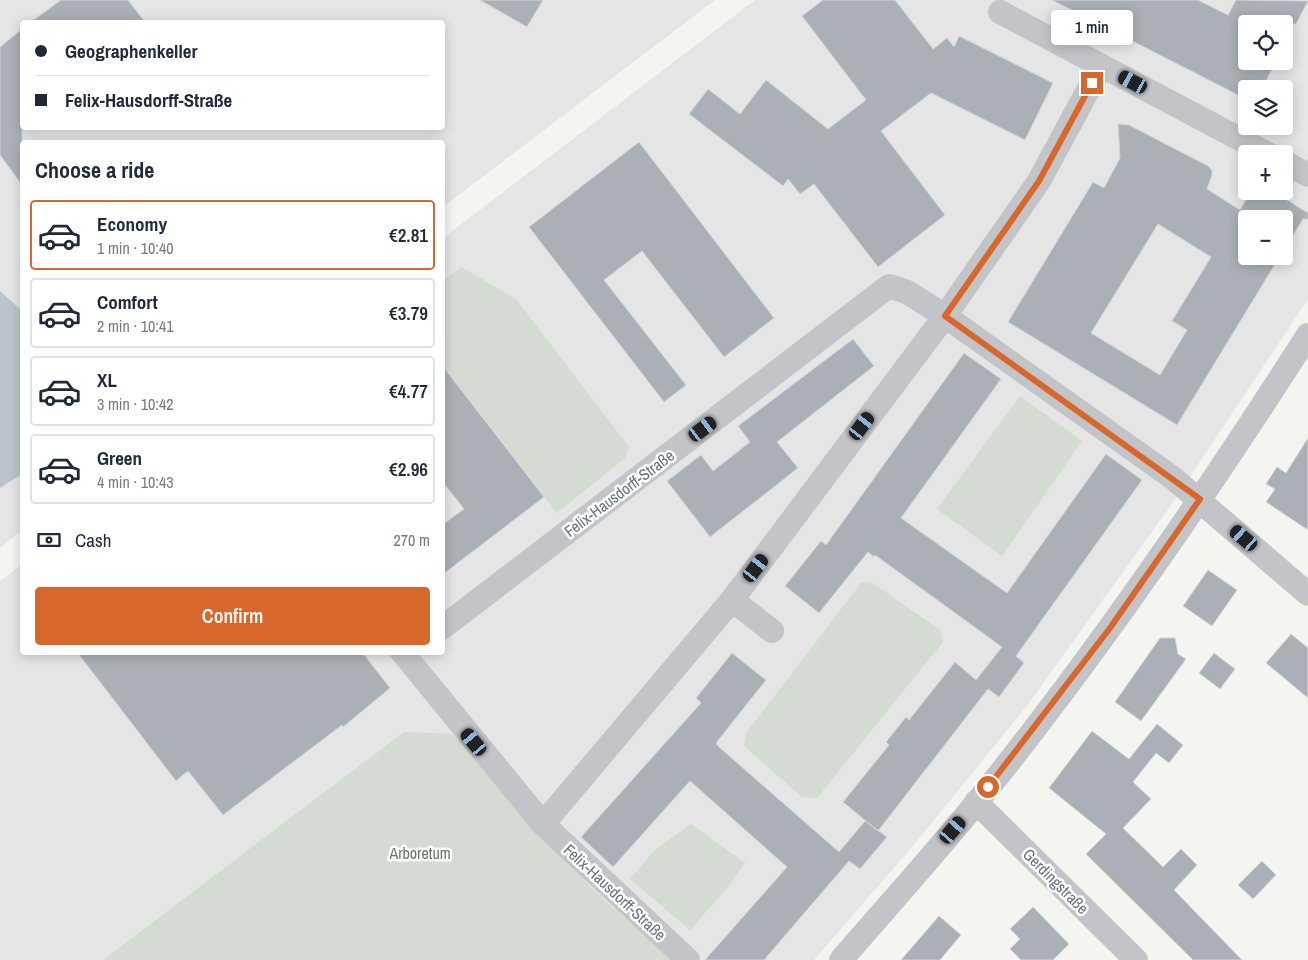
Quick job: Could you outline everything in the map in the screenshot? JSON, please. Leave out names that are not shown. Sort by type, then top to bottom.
[{"type":"street","points":[[1000,12],[1251,145]]},
{"type":"street","points":[[543,824],[732,600],[945,316],[1039,181],[1101,66]]},
{"type":"street","points":[[1293,167],[1308,175]]},
{"type":"street","name":"Felix-Hausdorff-Straße","points":[[445,626],[889,286],[907,292],[945,316],[1200,499],[1308,594]]},
{"type":"street","points":[[841,960],[976,802],[1110,628],[1200,499],[1308,335]]},
{"type":"street","points":[[732,600],[772,631]]},
{"type":"street","name":"Felix-Hausdorff-Straße","points":[[407,655],[543,824],[688,960]]},
{"type":"street","name":"Gerdingstraße","points":[[976,802],[1136,960]]},
{"type":"shaded area","points":[[0,0],[715,0],[445,205],[445,140],[20,140],[20,532],[0,548]]},
{"type":"shaded area","points":[[755,0],[1308,0],[1308,299],[1169,508],[1026,707],[912,847],[814,960],[0,960],[0,581],[20,566],[20,655],[445,655],[445,236]]},
{"type":"shaded area","points":[[0,291],[20,309],[20,475],[0,488]]},
{"type":"green space","points":[[461,267],[516,299],[629,447],[625,458],[557,513],[445,368],[445,279]]},
{"type":"green space","points":[[1020,396],[1082,441],[1002,556],[937,509]]},
{"type":"green space","points":[[871,582],[940,630],[943,642],[817,798],[802,797],[744,746],[746,733],[861,583]]},
{"type":"green space","name":"Arboretum","points":[[404,732],[457,734],[590,887],[673,960],[103,960]]},
{"type":"green space","points":[[691,824],[745,863],[729,886],[690,930],[630,879],[655,850]]},
{"type":"building","points":[[61,0],[128,0],[143,20],[34,20]]},
{"type":"building","points":[[480,0],[543,0],[527,27]]},
{"type":"building","points":[[823,0],[895,0],[933,49],[947,38],[954,47],[959,36],[1053,83],[1025,140],[931,93],[881,131],[945,215],[878,267],[814,184],[800,194],[788,179],[783,186],[689,114],[708,89],[740,114],[766,80],[828,129],[866,100],[802,16]]},
{"type":"building","points":[[1052,0],[1198,0],[1228,15],[1236,0],[1308,1],[1296,24],[1293,24],[1293,15],[1238,15],[1238,70],[1272,70],[1266,80],[1238,80],[1238,95]]},
{"type":"building","points":[[20,31],[20,130],[22,130],[22,140],[20,140],[20,182],[0,155],[0,47]]},
{"type":"building","points":[[1118,124],[1129,125],[1208,166],[1212,170],[1207,189],[1240,210],[1238,210],[1238,265],[1275,265],[1177,425],[1008,322],[1093,182],[1104,188],[1120,158]],"holes":[[[1158,224],[1211,257],[1172,321],[1187,330],[1160,375],[1091,333]]]},
{"type":"building","points":[[639,142],[774,318],[724,357],[642,251],[604,280],[686,385],[664,402],[529,227]]},
{"type":"building","points":[[1246,200],[1287,200],[1308,213],[1308,219],[1303,219],[1293,235],[1293,210],[1240,210]]},
{"type":"building","points":[[853,339],[874,366],[777,442],[798,468],[710,537],[667,481],[701,455],[713,471],[750,442],[738,426]]},
{"type":"building","points":[[964,353],[1001,379],[901,518],[1007,593],[1106,454],[1142,480],[1016,656],[1024,663],[999,697],[988,689],[878,831],[843,802],[889,745],[886,742],[906,717],[909,720],[955,662],[976,680],[1002,647],[875,555],[874,557],[868,552],[819,613],[785,586],[821,541],[826,545]]},
{"type":"building","points":[[445,369],[544,497],[445,573],[445,523],[464,509],[445,485]]},
{"type":"building","points":[[1308,438],[1308,530],[1266,502],[1275,489],[1266,484],[1277,467],[1286,473]]},
{"type":"building","points":[[1208,570],[1237,590],[1212,626],[1183,606]]},
{"type":"building","points":[[1291,634],[1308,648],[1308,698],[1266,663]]},
{"type":"building","points":[[1160,638],[1175,638],[1178,654],[1186,659],[1141,721],[1115,702]]},
{"type":"building","points":[[732,653],[766,680],[716,743],[719,747],[839,852],[865,821],[887,837],[860,869],[849,861],[764,960],[705,960],[787,867],[690,781],[613,867],[581,837],[701,703],[696,698]]},
{"type":"building","points":[[1214,653],[1235,669],[1220,689],[1199,673]]},
{"type":"building","points":[[79,655],[364,655],[390,688],[343,727],[342,725],[223,815],[188,771],[176,781]]},
{"type":"building","points":[[1157,724],[1183,745],[1169,763],[1156,753],[1133,782],[1151,799],[1123,828],[1163,867],[1181,849],[1197,865],[1174,890],[1242,960],[1193,960],[1086,854],[1106,834],[1049,788],[1092,731],[1129,759]]},
{"type":"building","points":[[1262,861],[1276,875],[1253,899],[1238,885]]},
{"type":"building","points":[[1033,907],[1069,944],[1053,960],[1021,960],[1010,949],[1020,939],[1010,929]]},
{"type":"building","points":[[939,916],[961,935],[940,960],[901,960]]},
{"type":"route","points":[[988,787],[1110,628],[1200,499],[945,316],[1039,181],[1092,83]]}]
